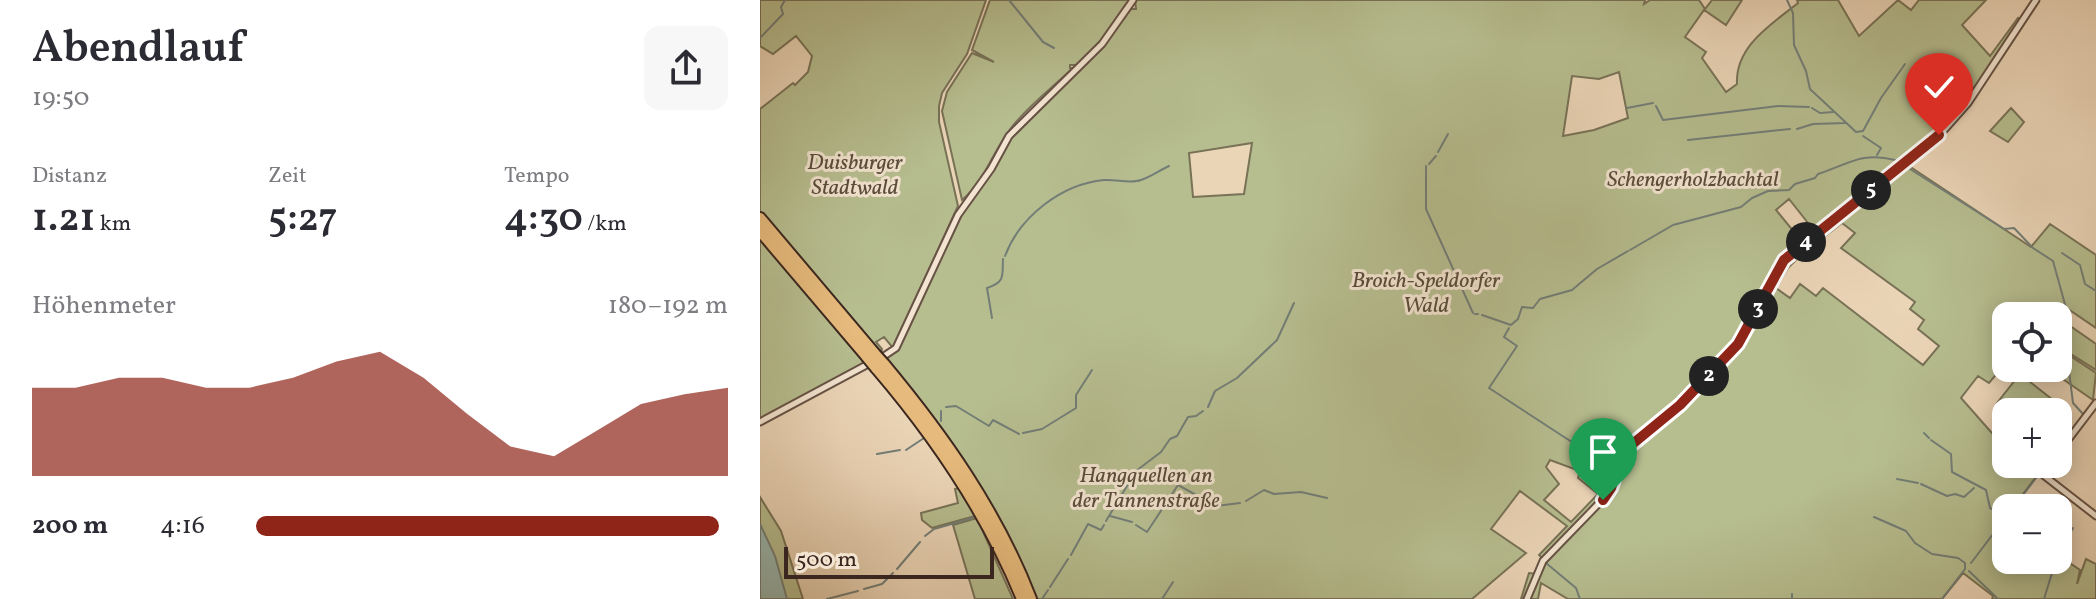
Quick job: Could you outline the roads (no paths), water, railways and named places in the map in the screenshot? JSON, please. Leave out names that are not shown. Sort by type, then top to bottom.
[{"type":"highway","points":[[760,218],[871,356]]},
{"type":"highway","points":[[760,231],[928,418],[971,479],[1001,532],[1031,599]]},
{"type":"highway","points":[[880,366],[963,482],[994,536],[1022,599]]},
{"type":"street","points":[[760,422],[894,350],[958,215],[991,169],[1009,136],[1102,44],[1133,0]]},
{"type":"street","points":[[1527,599],[1543,561],[1607,495],[1624,451],[1680,405],[1738,344],[1784,260],[1945,129],[1968,103],[2036,0]]},
{"type":"street","points":[[2072,435],[2096,403]]},
{"type":"street","points":[[2047,478],[2096,516]]},
{"type":"water","points":[[760,524],[775,556],[787,599],[760,599]]},
{"type":"waterway","points":[[760,38],[783,14],[781,7],[785,0]]},
{"type":"waterway","points":[[1009,0],[1043,42],[1054,48]]},
{"type":"waterway","points":[[1787,0],[1793,13],[1794,45],[1810,89],[1856,132],[1863,131],[1905,64]]},
{"type":"waterway","points":[[1627,108],[1653,103]]},
{"type":"waterway","points":[[1656,106],[1663,120],[1778,106],[1809,107]]},
{"type":"waterway","points":[[1812,108],[1820,113],[1833,112]]},
{"type":"waterway","points":[[1797,129],[1813,124],[1845,123]]},
{"type":"waterway","points":[[1688,140],[1790,129]]},
{"type":"waterway","points":[[1438,152],[1448,134]]},
{"type":"waterway","points":[[1863,136],[1881,148],[1877,155]]},
{"type":"waterway","points":[[1429,164],[1436,156]]},
{"type":"waterway","points":[[1630,250],[1673,225],[1741,207],[1768,191],[1789,190],[1795,184],[1855,160],[1873,157],[1895,160]]},
{"type":"waterway","points":[[1005,256],[1012,241],[1032,215],[1058,195],[1104,180],[1141,180],[1169,166]]},
{"type":"waterway","points":[[1426,166],[1426,209],[1473,313]]},
{"type":"waterway","points":[[1910,169],[2004,229],[2014,228],[2033,248],[2053,261],[2064,302]]},
{"type":"waterway","points":[[1482,315],[1511,325],[1518,319],[1522,307],[1533,308],[1540,299],[1572,290],[1597,269],[1628,251]]},
{"type":"waterway","points":[[2062,253],[2080,265],[2085,284],[2096,291]]},
{"type":"waterway","points":[[992,318],[987,288],[1000,280],[1003,259]]},
{"type":"waterway","points":[[1208,407],[1215,391],[1237,378],[1277,340],[1294,303]]},
{"type":"waterway","points":[[1509,328],[1504,337],[1517,346],[1489,388],[1604,463]]},
{"type":"waterway","points":[[1023,433],[1042,429],[1076,408],[1076,395],[1092,370]]},
{"type":"waterway","points":[[2070,382],[2073,403],[2083,414]]},
{"type":"waterway","points":[[946,407],[956,406],[989,426],[993,420],[1019,434]]},
{"type":"waterway","points":[[941,411],[941,421]]},
{"type":"waterway","points":[[1106,521],[1136,471],[1177,436],[1188,417],[1203,411]]},
{"type":"waterway","points":[[1924,433],[1929,438]]},
{"type":"waterway","points":[[906,450],[924,438]]},
{"type":"waterway","points":[[1931,440],[1951,454],[1952,472],[1986,490],[1992,509]]},
{"type":"waterway","points":[[877,454],[900,450]]},
{"type":"waterway","points":[[2024,494],[2036,478]]},
{"type":"waterway","points":[[1897,479],[1918,483]]},
{"type":"waterway","points":[[1921,484],[1947,496],[1955,494],[1964,497],[1974,488]]},
{"type":"waterway","points":[[1136,525],[1147,532],[1178,485],[1216,506],[1240,503]]},
{"type":"waterway","points":[[1246,501],[1264,490],[1274,494],[1301,492],[1327,498]]},
{"type":"waterway","points":[[1110,516],[1132,522]]},
{"type":"waterway","points":[[925,536],[934,529],[976,517]]},
{"type":"waterway","points":[[1874,517],[1906,531],[1915,543],[1932,554],[1958,558],[1965,563],[1965,569],[1942,599]]},
{"type":"waterway","points":[[1071,555],[1088,524],[1101,530],[1104,525]]},
{"type":"waterway","points":[[1971,563],[1992,535]]},
{"type":"waterway","points":[[897,569],[920,542]]},
{"type":"waterway","points":[[1050,587],[1068,559]]},
{"type":"waterway","points":[[1546,563],[1576,588],[1580,599]]},
{"type":"waterway","points":[[1969,571],[1998,599]]},
{"type":"waterway","points":[[864,589],[882,584],[893,573]]},
{"type":"waterway","points":[[2044,599],[2052,574]]},
{"type":"waterway","points":[[1162,599],[1173,582]]},
{"type":"waterway","points":[[1042,599],[1048,590]]},
{"type":"waterway","points":[[827,599],[858,591]]},
{"type":"waterway","points":[[1792,594],[1792,599]]},
{"type":"park label","name":"Duisburger Stadtwald","points":[[855,174]]},
{"type":"park label","name":"Schengerholzbachtal","points":[[1693,178]]},
{"type":"park label","name":"Broich-Speldorfer Wald","points":[[1426,292]]},
{"type":"park label","name":"Hangquellen an der Tannenstraße","points":[[1146,486]]}]
